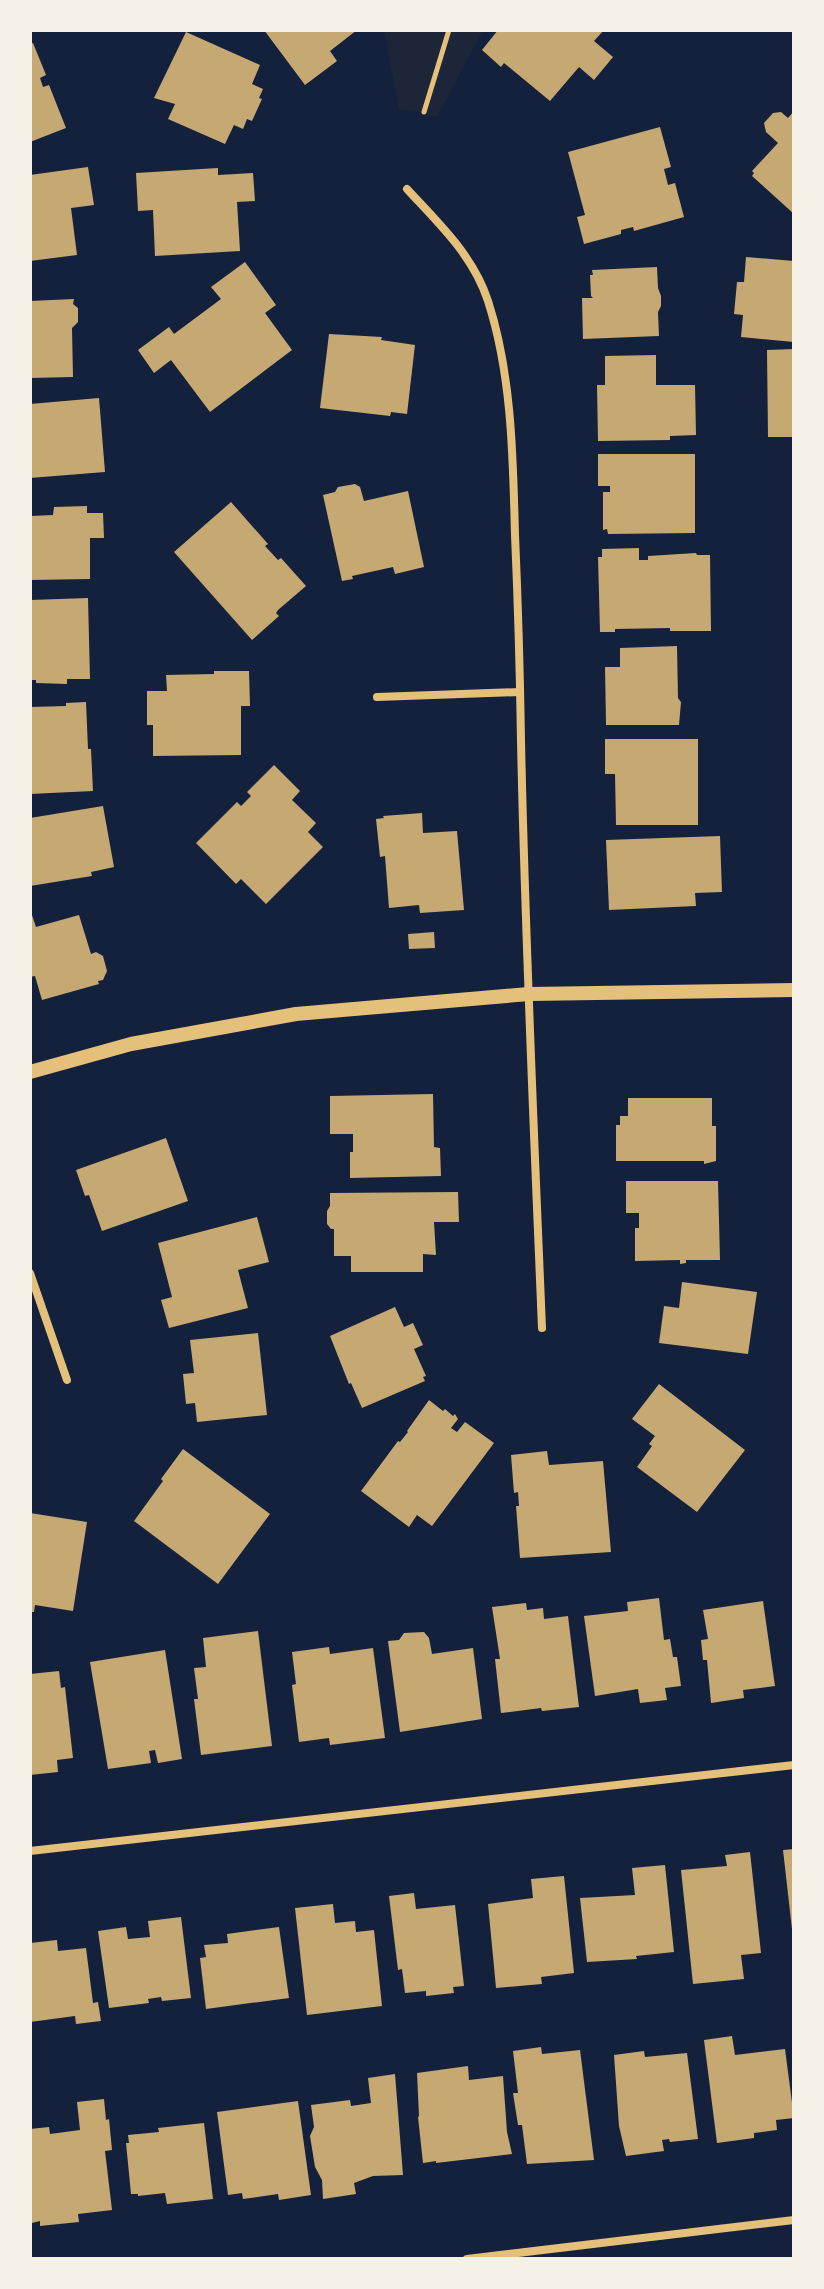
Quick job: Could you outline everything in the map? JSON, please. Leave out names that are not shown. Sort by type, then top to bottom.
[{"type":"street","points":[[407,189],[462,250],[477,272],[489,302],[498,341],[510,427],[525,919],[542,1328]]},
{"type":"street","points":[[377,697],[520,692]]},
{"type":"street","points":[[30,1072],[131,1044],[296,1014],[529,994],[794,990]]},
{"type":"street","points":[[30,1273],[67,1380]]},
{"type":"street","points":[[30,1851],[794,1765]]},
{"type":"street","points":[[467,2259],[794,2220]]},
{"type":"path","points":[[424,112],[449,30]]},
{"type":"shaded area","points":[[384,30],[483,30],[437,117],[399,110]]},
{"type":"building","points":[[264,30],[357,30],[330,51],[337,61],[305,85]]},
{"type":"building","points":[[498,30],[604,30],[594,41],[613,57],[594,80],[579,67],[550,101],[504,63],[501,67],[482,50]]},
{"type":"building","points":[[186,32],[260,65],[252,84],[263,89],[259,98],[262,99],[252,121],[247,119],[243,129],[234,125],[225,144],[168,119],[175,104],[154,98]]},
{"type":"building","points":[[33,43],[46,75],[40,78],[43,87],[49,85],[66,128],[30,142],[30,44]]},
{"type":"building","points":[[794,111],[794,214],[752,176],[752,171],[778,143],[766,132],[764,123],[773,113],[781,112],[788,118]]},
{"type":"building","points":[[660,127],[671,167],[664,169],[668,185],[675,183],[684,217],[634,231],[633,227],[621,230],[621,234],[584,244],[577,217],[585,215],[568,152]]},
{"type":"building","points":[[88,167],[94,205],[71,208],[77,255],[30,261],[30,175]]},
{"type":"building","points":[[218,168],[218,175],[253,173],[255,201],[237,202],[240,251],[155,256],[153,210],[138,211],[136,173]]},
{"type":"building","points":[[746,257],[794,261],[794,342],[741,337],[743,315],[734,314],[737,282],[744,282]]},
{"type":"building","points":[[245,262],[276,305],[265,313],[292,350],[210,412],[171,360],[154,373],[138,350],[169,327],[174,334],[221,299],[211,287]]},
{"type":"building","points":[[657,267],[661,296],[659,336],[583,339],[582,298],[593,298],[592,270]]},
{"type":"building","points":[[74,299],[78,322],[72,328],[73,377],[30,378],[30,301]]},
{"type":"building","points":[[329,334],[382,337],[381,340],[415,345],[407,414],[391,412],[390,416],[320,408]]},
{"type":"building","points":[[794,349],[794,437],[768,437],[767,350]]},
{"type":"building","points":[[656,355],[656,385],[695,385],[696,435],[670,436],[670,440],[598,441],[597,385],[605,385],[605,356]]},
{"type":"building","points":[[99,398],[105,472],[30,478],[30,404]]},
{"type":"building","points":[[598,454],[695,454],[695,533],[608,534],[607,529],[603,530],[603,492],[610,492],[610,486],[598,486]]},
{"type":"building","points":[[355,484],[360,487],[364,501],[408,491],[424,567],[395,574],[393,567],[342,581],[323,495],[335,492],[338,487]]},
{"type":"building","points":[[231,502],[268,544],[265,546],[278,560],[281,558],[306,586],[278,610],[276,613],[279,616],[252,640],[174,552]]},
{"type":"building","points":[[87,506],[87,513],[103,513],[104,538],[90,538],[90,579],[30,580],[30,516],[53,515],[54,507]]},
{"type":"building","points":[[639,548],[639,560],[648,560],[648,556],[710,555],[711,631],[670,631],[670,628],[600,632],[598,557],[602,557],[602,549]]},
{"type":"building","points":[[88,598],[90,679],[67,679],[67,684],[30,680],[30,600]]},
{"type":"building","points":[[677,646],[678,698],[681,702],[679,725],[606,725],[605,667],[620,667],[620,648]]},
{"type":"building","points":[[214,671],[249,671],[250,706],[241,706],[241,755],[153,756],[153,725],[147,725],[147,691],[167,691],[166,675],[214,674]]},
{"type":"building","points":[[86,702],[93,791],[30,794],[30,707]]},
{"type":"building","points":[[605,739],[698,739],[698,825],[616,825],[615,774],[605,774]]},
{"type":"building","points":[[274,765],[300,791],[292,800],[316,823],[308,832],[323,847],[266,904],[241,879],[236,884],[196,843],[237,802],[241,806],[251,796],[247,792]]},
{"type":"building","points":[[103,806],[114,867],[91,872],[92,876],[30,886],[30,818]]},
{"type":"building","points":[[422,813],[423,833],[457,831],[464,910],[420,913],[419,905],[389,908],[385,856],[380,857],[376,819]]},
{"type":"building","points":[[720,836],[722,892],[695,893],[696,906],[609,910],[606,840]]},
{"type":"building","points":[[30,909],[36,927],[79,915],[91,954],[96,952],[103,956],[107,971],[103,980],[98,981],[99,984],[42,1000],[35,976],[30,977]]},
{"type":"building","points":[[434,932],[435,948],[409,949],[408,934]]},
{"type":"building","points":[[433,1094],[434,1147],[440,1148],[441,1176],[350,1178],[353,1134],[330,1134],[330,1096]]},
{"type":"building","points":[[628,1098],[712,1098],[716,1161],[704,1164],[704,1161],[616,1161],[616,1125],[620,1125],[620,1116],[628,1116]]},
{"type":"building","points":[[166,1138],[188,1201],[102,1231],[76,1170]]},
{"type":"building","points":[[626,1181],[718,1181],[720,1260],[686,1260],[686,1263],[680,1264],[680,1260],[635,1261],[635,1228],[639,1228],[639,1213],[626,1213]]},
{"type":"building","points":[[458,1192],[459,1222],[434,1222],[436,1255],[423,1254],[423,1272],[351,1272],[351,1256],[334,1256],[334,1229],[327,1224],[330,1193]]},
{"type":"building","points":[[257,1217],[269,1262],[238,1270],[248,1308],[169,1328],[161,1300],[172,1297],[158,1243]]},
{"type":"building","points":[[682,1282],[757,1292],[748,1354],[659,1343],[664,1306],[679,1308]]},
{"type":"building","points":[[395,1307],[404,1327],[413,1323],[423,1345],[414,1349],[426,1376],[423,1377],[425,1381],[362,1408],[330,1336]]},
{"type":"building","points":[[258,1333],[267,1415],[197,1422],[195,1403],[186,1404],[183,1374],[194,1373],[190,1340]]},
{"type":"building","points":[[659,1384],[745,1450],[697,1512],[637,1467],[652,1446],[649,1444],[655,1436],[632,1419]]},
{"type":"building","points":[[429,1400],[443,1411],[445,1409],[453,1416],[455,1414],[458,1419],[451,1428],[457,1432],[465,1422],[494,1443],[432,1526],[417,1515],[409,1527],[361,1491]]},
{"type":"building","points":[[183,1449],[270,1514],[218,1584],[134,1521]]},
{"type":"building","points":[[547,1451],[549,1465],[603,1461],[611,1552],[520,1558],[516,1506],[519,1506],[518,1492],[514,1493],[511,1455]]},
{"type":"building","points":[[30,1513],[87,1522],[73,1611],[35,1605],[34,1612],[30,1612]]},
{"type":"building","points":[[659,1598],[664,1640],[670,1639],[673,1657],[677,1657],[681,1686],[665,1688],[667,1700],[640,1703],[638,1689],[595,1696],[584,1616],[628,1611],[627,1602]]},
{"type":"building","points":[[763,1601],[775,1686],[743,1690],[744,1698],[711,1703],[707,1660],[703,1660],[701,1640],[708,1639],[703,1610]]},
{"type":"building","points":[[526,1603],[527,1610],[543,1608],[544,1619],[568,1616],[579,1707],[501,1713],[495,1659],[500,1659],[492,1607]]},
{"type":"building","points":[[258,1631],[272,1746],[201,1755],[194,1699],[198,1699],[194,1668],[206,1667],[203,1638]]},
{"type":"building","points":[[424,1632],[429,1638],[432,1654],[473,1648],[482,1719],[400,1732],[388,1641],[399,1640],[404,1633]]},
{"type":"building","points":[[329,1647],[330,1654],[373,1648],[385,1738],[330,1745],[329,1738],[299,1742],[292,1685],[296,1684],[292,1652]]},
{"type":"building","points":[[165,1650],[182,1759],[158,1763],[155,1750],[149,1751],[151,1763],[108,1769],[90,1662]]},
{"type":"building","points":[[59,1671],[61,1688],[65,1687],[73,1758],[57,1760],[58,1772],[30,1775],[30,1674]]},
{"type":"building","points":[[794,1849],[794,1928],[792,1929],[783,1850]]},
{"type":"building","points":[[750,1852],[761,1953],[741,1955],[744,1979],[693,1984],[681,1870],[727,1866],[725,1855]]},
{"type":"building","points":[[665,1865],[674,1952],[636,1956],[637,1959],[587,1962],[580,1898],[635,1895],[632,1868]]},
{"type":"building","points":[[564,1876],[574,1973],[541,1977],[542,1984],[496,1988],[488,1904],[533,1898],[531,1879]]},
{"type":"building","points":[[414,1893],[416,1909],[455,1905],[464,1986],[453,1987],[454,1993],[426,1996],[426,1991],[405,1993],[402,1969],[398,1970],[389,1896]]},
{"type":"building","points":[[333,1904],[335,1923],[355,1921],[356,1932],[374,1930],[382,2006],[307,2015],[295,1908]]},
{"type":"building","points":[[181,1917],[191,1998],[162,2001],[161,1997],[148,1999],[149,2003],[109,2008],[98,1931],[126,1927],[128,1939],[150,1937],[148,1921]]},
{"type":"building","points":[[279,1927],[289,1998],[206,2009],[200,1958],[206,1957],[204,1945],[228,1943],[227,1934]]},
{"type":"building","points":[[57,1940],[58,1951],[86,1948],[93,2003],[98,2002],[101,2021],[76,2024],[75,2016],[30,2022],[30,1943]]},
{"type":"building","points":[[732,2036],[735,2055],[785,2049],[794,2118],[776,2120],[777,2130],[754,2133],[754,2138],[717,2143],[704,2040]]},
{"type":"building","points":[[541,2047],[542,2054],[580,2050],[594,2160],[527,2164],[522,2125],[518,2125],[513,2093],[518,2093],[513,2051]]},
{"type":"building","points":[[644,2051],[645,2057],[687,2053],[698,2139],[662,2140],[664,2151],[626,2156],[619,2126],[614,2055]]},
{"type":"building","points":[[468,2066],[469,2080],[503,2076],[507,2132],[512,2154],[423,2163],[417,2073]]},
{"type":"building","points":[[395,2074],[403,2175],[373,2176],[354,2183],[356,2194],[323,2199],[322,2180],[315,2167],[310,2136],[314,2127],[311,2105],[350,2100],[351,2106],[371,2103],[368,2078]]},
{"type":"building","points":[[104,2099],[112,2150],[105,2151],[112,2210],[78,2214],[79,2222],[40,2226],[40,2221],[32,2223],[30,2129],[49,2127],[50,2134],[80,2130],[77,2102]]},
{"type":"building","points":[[298,2101],[311,2195],[279,2200],[278,2194],[243,2199],[242,2193],[228,2195],[217,2112]]},
{"type":"building","points":[[204,2123],[213,2199],[167,2204],[165,2193],[131,2194],[126,2143],[129,2143],[128,2135]]}]
